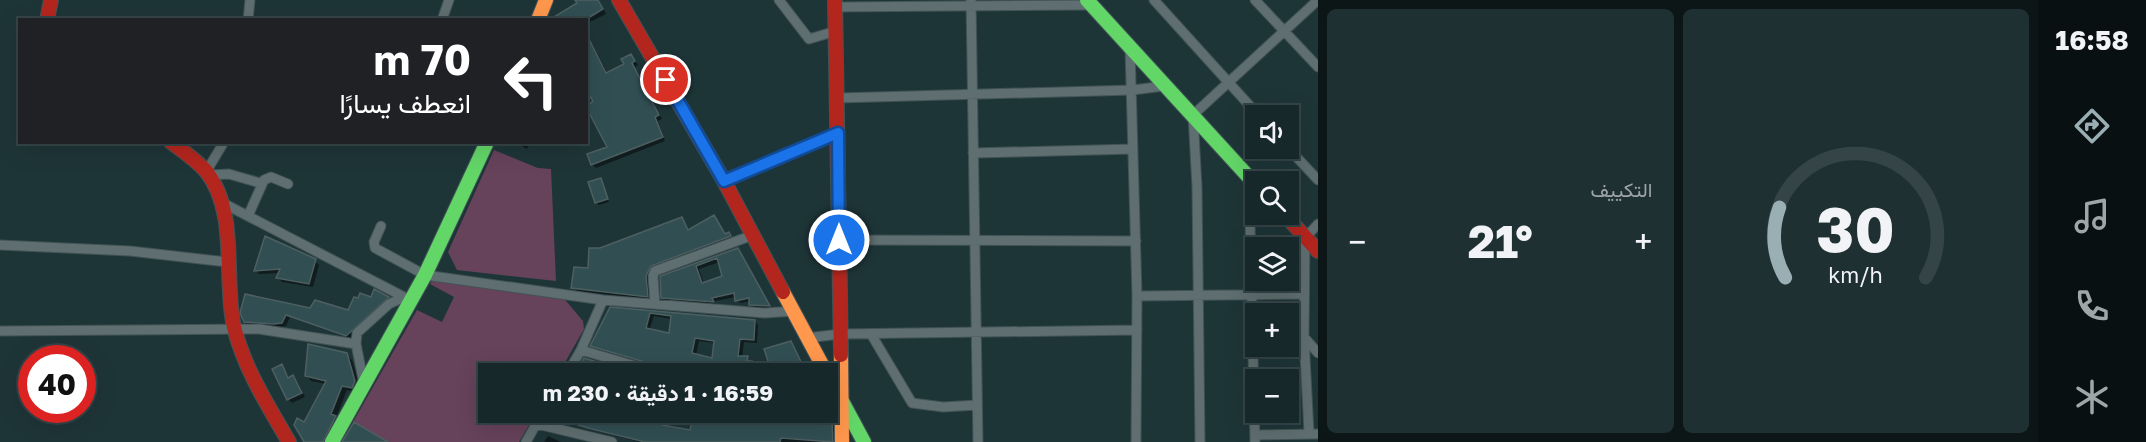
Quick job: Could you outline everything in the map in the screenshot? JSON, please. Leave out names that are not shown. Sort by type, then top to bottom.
[{"type":"street","points":[[47,18],[51,0]]},
{"type":"street","points":[[248,18],[250,0]]},
{"type":"street","points":[[443,18],[449,0]]},
{"type":"street","points":[[539,18],[546,0]]},
{"type":"street","points":[[619,0],[724,181],[822,363]]},
{"type":"street","points":[[779,0],[809,39],[836,31]]},
{"type":"street","points":[[1154,0],[1249,105]]},
{"type":"street","points":[[1255,0],[1318,67]]},
{"type":"street","points":[[1200,442],[1193,115],[1318,0]]},
{"type":"street","points":[[838,405],[841,397],[835,4],[1090,3],[1245,174]]},
{"type":"street","points":[[971,4],[978,442]]},
{"type":"street","points":[[1130,48],[1137,296],[1136,442]]},
{"type":"street","points":[[838,98],[1132,90],[1164,86]]},
{"type":"street","points":[[724,181],[838,133]]},
{"type":"street","points":[[173,144],[207,173],[219,201],[224,220],[226,262],[235,329],[253,372],[289,442]]},
{"type":"street","points":[[207,173],[223,144]]},
{"type":"street","points":[[332,442],[364,386],[407,299],[425,275],[487,144]]},
{"type":"street","points":[[974,153],[1133,149]]},
{"type":"street","points":[[1298,159],[1318,180]]},
{"type":"street","points":[[207,173],[229,174],[260,183]]},
{"type":"street","points":[[249,216],[260,183],[271,177],[288,184]]},
{"type":"street","points":[[219,201],[407,299]]},
{"type":"street","points":[[1252,225],[1255,438],[1313,434],[1304,337],[1305,237],[1318,224]]},
{"type":"street","points":[[1294,225],[1318,251]]},
{"type":"street","points":[[381,226],[374,242],[375,248],[425,275],[603,300],[765,313],[795,311]]},
{"type":"street","points":[[655,304],[652,276],[655,271],[753,235]]},
{"type":"street","points":[[839,240],[1136,241]]},
{"type":"street","points":[[0,245],[130,251],[226,262]]},
{"type":"street","points":[[1137,296],[1304,294]]},
{"type":"street","points":[[587,297],[596,318]]},
{"type":"street","points":[[364,386],[356,344],[357,333],[389,304],[407,299]]},
{"type":"street","points":[[573,363],[603,300]]},
{"type":"street","points":[[0,332],[259,329],[356,344]]},
{"type":"street","points":[[807,338],[840,334],[1137,330]]},
{"type":"street","points":[[872,334],[912,404],[943,407],[977,405]]},
{"type":"street","points":[[1304,337],[1318,353]]},
{"type":"street","points":[[581,350],[625,363]]},
{"type":"street","points":[[838,392],[864,442]]},
{"type":"street","points":[[837,423],[842,442]]},
{"type":"street","points":[[526,442],[537,424],[612,442]]},
{"type":"shaded area","points":[[494,150],[538,168],[551,169],[556,281],[457,270],[448,252]]},
{"type":"shaded area","points":[[432,281],[561,295],[583,321],[584,329],[565,363],[478,363],[478,423],[530,423],[519,442],[385,442],[353,422],[417,310],[442,322],[454,297],[430,284]]},
{"type":"building","points":[[575,0],[598,0],[603,9],[588,18],[552,18],[577,3]]},
{"type":"building","points":[[588,37],[606,73],[624,64],[621,59],[631,54],[635,61],[632,63],[659,115],[655,117],[663,137],[591,165],[587,154],[607,147],[588,111],[588,105],[593,101],[588,93]]},
{"type":"building","points":[[601,178],[608,199],[595,203],[588,182]]},
{"type":"building","points":[[714,215],[725,234],[729,232],[731,236],[651,266],[646,276],[648,297],[571,288],[574,267],[588,268],[589,248],[600,248],[682,217],[688,230]]},
{"type":"building","points":[[265,236],[316,259],[309,284],[276,278],[280,269],[254,271]]},
{"type":"building","points":[[738,248],[770,306],[749,305],[749,298],[735,301],[734,293],[712,298],[714,302],[661,298],[660,276]],"holes":[[[717,258],[722,276],[702,283],[696,266]]]},
{"type":"building","points":[[374,289],[389,297],[346,336],[286,315],[282,323],[244,322],[240,313],[245,294],[310,308],[315,300],[348,310],[354,297],[358,298],[360,293],[371,297]]},
{"type":"building","points":[[610,307],[755,320],[754,340],[740,339],[738,356],[748,356],[747,361],[752,361],[752,363],[648,363],[590,346]],"holes":[[[650,313],[671,316],[669,333],[646,328]],[[695,338],[714,341],[712,358],[692,353]]]},
{"type":"building","points":[[791,341],[802,363],[769,363],[764,349]]},
{"type":"building","points":[[308,344],[347,353],[355,381],[352,388],[342,386],[331,414],[336,416],[323,442],[304,442],[294,425],[297,418],[304,422],[326,381],[305,376]]},
{"type":"building","points":[[584,358],[601,363],[582,363]]},
{"type":"building","points":[[282,364],[288,378],[293,375],[302,393],[287,400],[272,369]]},
{"type":"building","points":[[354,422],[388,442],[342,442]]},
{"type":"building","points":[[572,423],[662,423],[662,425],[690,430],[692,423],[832,423],[833,442],[781,438],[780,442],[645,442]]},
{"type":"traffic: fast","points":[[1087,0],[1245,173]]},
{"type":"traffic: fast","points":[[332,442],[425,275],[486,144]]},
{"type":"traffic: fast","points":[[838,394],[864,442]]},
{"type":"traffic: slow","points":[[539,18],[546,0]]},
{"type":"traffic: slow","points":[[783,292],[821,363]]},
{"type":"traffic: slow","points":[[841,355],[842,442]]},
{"type":"traffic: jam","points":[[47,18],[51,0]]},
{"type":"traffic: jam","points":[[619,0],[724,181],[783,292]]},
{"type":"traffic: jam","points":[[835,0],[841,355]]},
{"type":"traffic: jam","points":[[174,144],[206,171],[223,206],[228,246],[231,308],[238,342],[250,372],[289,442]]},
{"type":"traffic: jam","points":[[1294,225],[1318,251]]},
{"type":"route","points":[[666,80],[724,181],[838,133],[839,240]]}]
